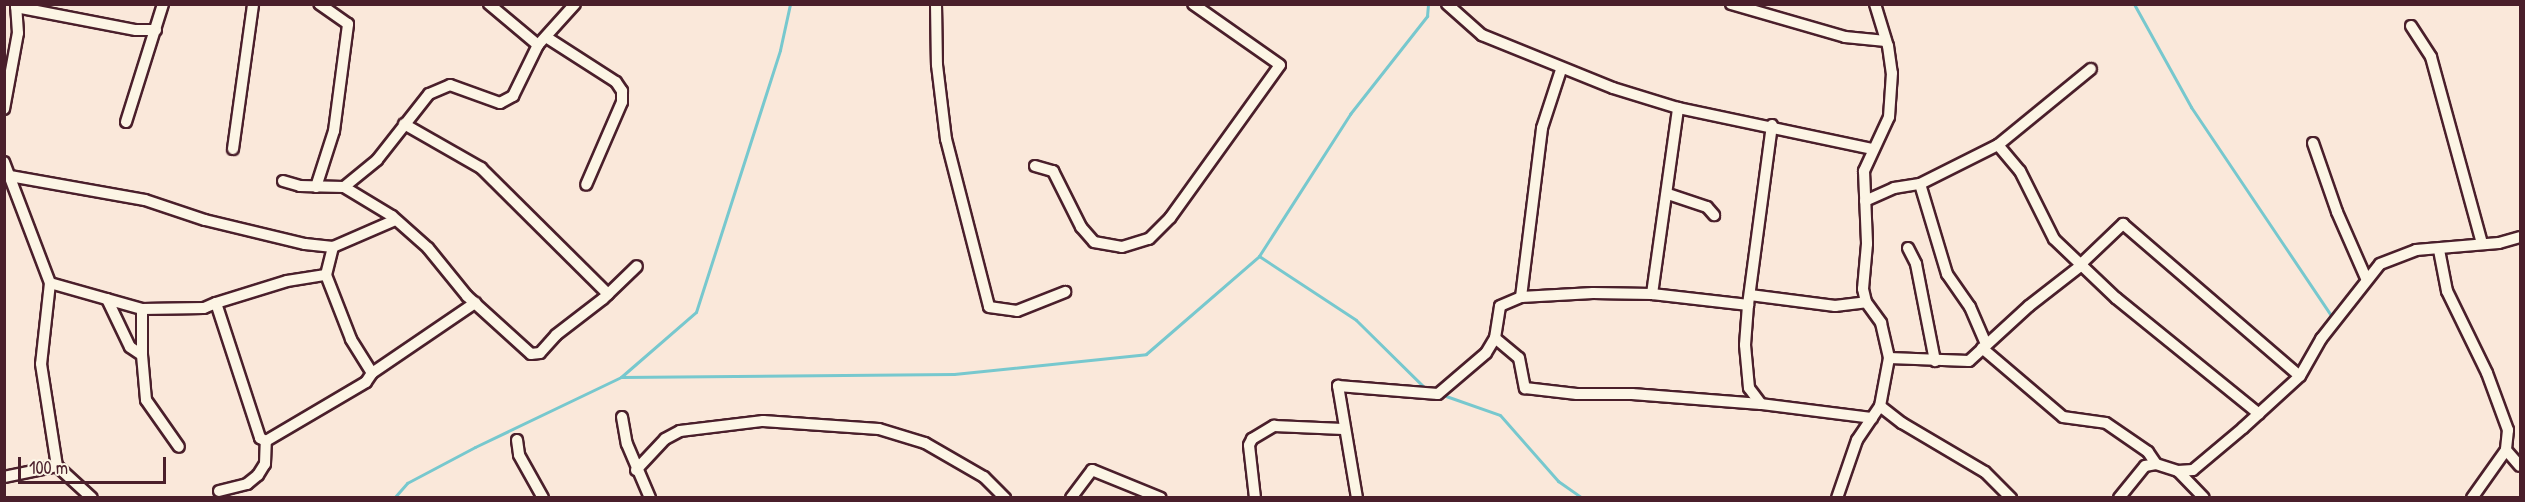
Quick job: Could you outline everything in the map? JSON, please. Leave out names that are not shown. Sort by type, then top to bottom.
[{"type":"street","points":[[126,122],[163,4]]},
{"type":"street","points":[[233,149],[253,4]]},
{"type":"street","points":[[316,187],[334,131],[348,24],[319,4]]},
{"type":"street","points":[[489,4],[538,45]]},
{"type":"street","points":[[344,187],[377,160],[429,94],[450,85],[500,103],[513,96],[538,45],[546,38],[552,26],[575,4]]},
{"type":"street","points":[[936,4],[937,65],[946,139],[989,307],[1017,311],[1065,292]]},
{"type":"street","points":[[1035,166],[1053,171],[1081,227],[1094,242],[1122,247],[1149,239],[1170,218],[1280,65],[1193,4]]},
{"type":"street","points":[[1447,4],[1482,35],[1561,70],[1678,108],[1772,125],[1873,149]]},
{"type":"street","points":[[1731,4],[1845,37],[1886,41]]},
{"type":"street","points":[[1837,498],[1857,440],[1880,406],[1889,358],[1881,323],[1866,302],[1863,289],[1867,244],[1864,171],[1889,117],[1892,73],[1886,41],[1875,4]]},
{"type":"street","points":[[4,109],[16,6],[136,30],[156,30]]},
{"type":"street","points":[[2411,26],[2432,57],[2482,243]]},
{"type":"street","points":[[546,38],[616,82],[622,92],[622,102],[586,185]]},
{"type":"street","points":[[1865,201],[1894,188],[1920,184],[1998,145],[2091,69]]},
{"type":"street","points":[[1521,297],[1542,128],[1561,70]]},
{"type":"street","points":[[1652,294],[1668,194],[1678,108]]},
{"type":"street","points":[[404,124],[481,168],[608,294]]},
{"type":"street","points":[[1761,404],[1749,387],[1745,345],[1772,125]]},
{"type":"street","points":[[2313,143],[2337,212],[2366,278]]},
{"type":"street","points":[[1998,145],[2020,171],[2048,230],[2116,298],[2259,414]]},
{"type":"street","points":[[4,162],[50,283],[41,364],[57,466],[92,498]]},
{"type":"street","points":[[10,176],[145,200],[215,223],[333,247],[393,220]]},
{"type":"street","points":[[283,181],[316,187],[329,183],[344,187],[393,220],[428,248],[475,303],[535,354],[608,294],[637,266]]},
{"type":"street","points":[[1920,184],[1947,274],[1970,307],[1984,346],[2063,417],[2106,423],[2148,452],[2156,464]]},
{"type":"street","points":[[1668,194],[1707,207],[1714,215]]},
{"type":"street","points":[[1889,358],[1969,361],[2083,263],[2123,224],[2300,376]]},
{"type":"street","points":[[2119,498],[2145,466],[2156,464],[2178,471],[2193,470],[2259,414],[2300,376],[2321,339],[2366,278],[2397,255],[2520,237]]},
{"type":"street","points":[[333,247],[326,275],[351,339],[372,373]]},
{"type":"street","points":[[1908,248],[1916,264],[1935,361]]},
{"type":"street","points":[[2439,250],[2448,291],[2487,373],[2508,430],[2506,450],[2472,498]]},
{"type":"street","points":[[50,283],[142,309],[204,308],[287,281],[326,275]]},
{"type":"street","points":[[1357,498],[1343,429],[1338,386],[1438,394],[1486,353],[1495,338],[1500,306],[1521,297],[1652,294],[1835,306],[1866,302]]},
{"type":"street","points":[[107,299],[130,347],[142,355]]},
{"type":"street","points":[[216,303],[260,438],[266,441]]},
{"type":"street","points":[[266,441],[366,382],[372,373],[475,303]]},
{"type":"street","points":[[142,309],[142,355],[146,400],[179,447]]},
{"type":"street","points":[[1495,338],[1519,358],[1526,387],[1576,394],[1632,393],[1761,404],[1872,418]]},
{"type":"street","points":[[1880,406],[1902,423],[1985,472],[2011,498]]},
{"type":"street","points":[[622,417],[636,470],[650,498]]},
{"type":"street","points":[[636,470],[665,439],[680,431],[763,421],[879,429],[925,443],[984,477],[1005,498]]},
{"type":"street","points":[[1255,498],[1249,445],[1252,439],[1274,426],[1343,429]]},
{"type":"street","points":[[517,440],[519,455],[543,498]]},
{"type":"street","points":[[219,491],[247,484],[258,475],[265,464],[266,441]]},
{"type":"street","points":[[2506,450],[2520,466]]},
{"type":"street","points":[[4,477],[57,466]]},
{"type":"street","points":[[1071,498],[1092,470],[1161,498]]},
{"type":"street","points":[[2178,471],[2204,498]]},
{"type":"waterway","points":[[394,498],[407,483],[475,447],[621,377],[696,312],[780,50],[790,4]]},
{"type":"waterway","points":[[621,377],[954,374],[1146,354],[1259,256],[1350,114],[1427,16],[1428,4]]},
{"type":"waterway","points":[[2134,4],[2191,107],[2333,318]]},
{"type":"waterway","points":[[1259,256],[1356,320],[1426,389]]},
{"type":"waterway","points":[[1443,395],[1500,415],[1558,481],[1582,498]]}]
